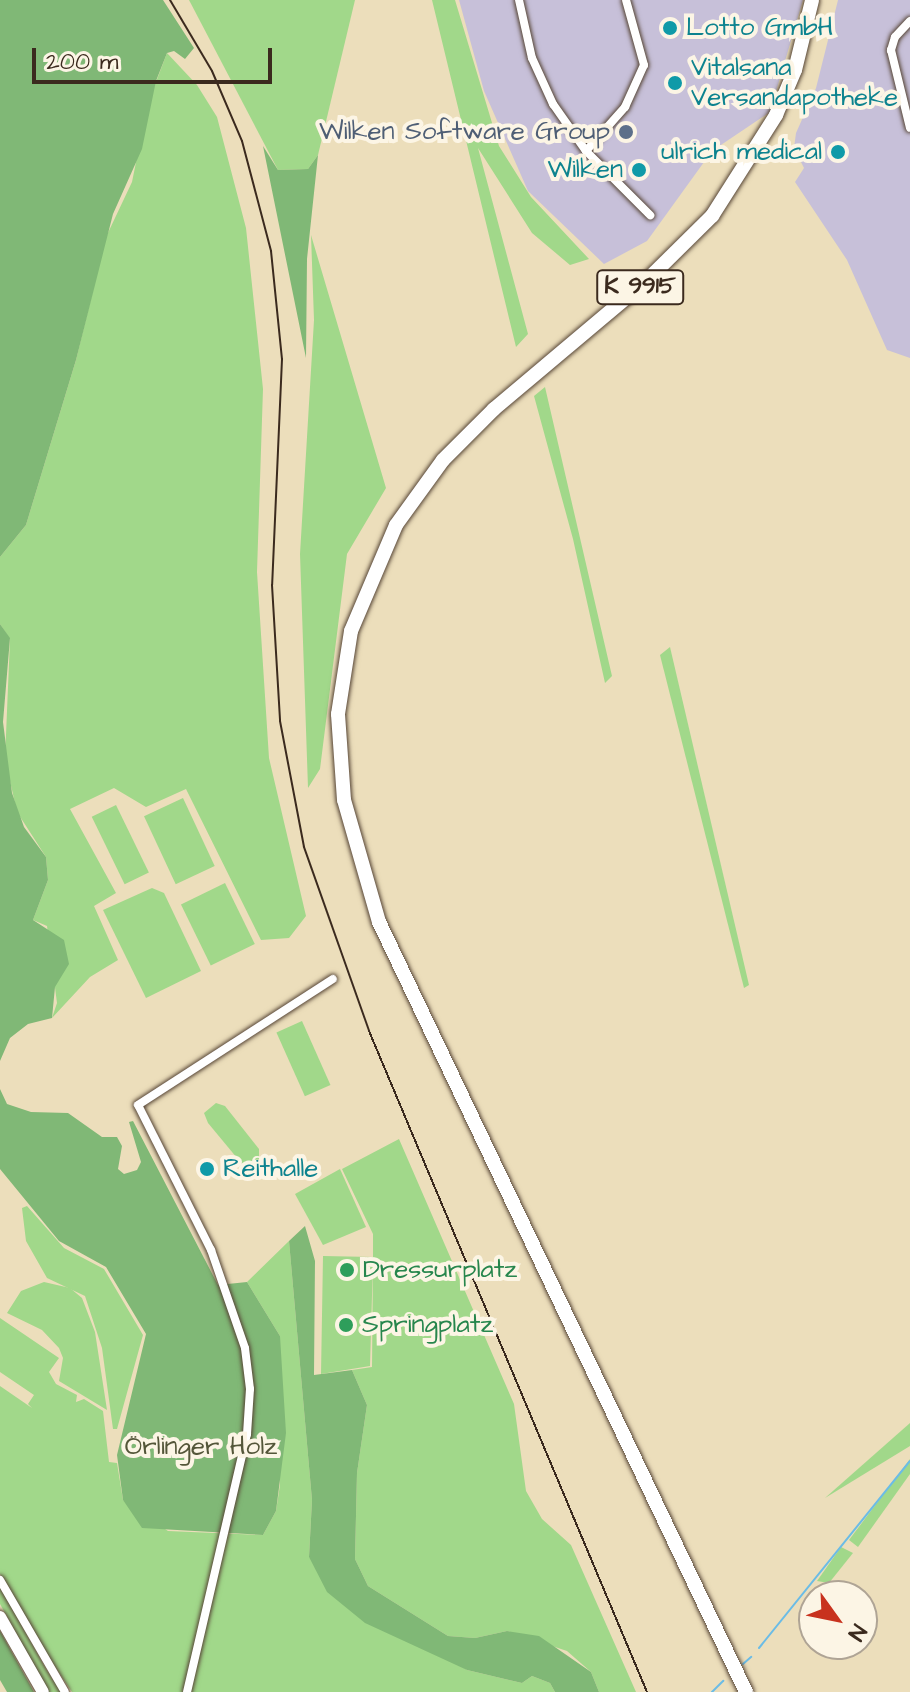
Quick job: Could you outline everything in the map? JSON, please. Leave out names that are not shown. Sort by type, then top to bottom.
[{"type":"main road","name":"K 9915","points":[[746,1692],[395,958],[350,831],[338,756],[343,675],[351,631],[375,565],[396,525],[443,460],[494,409],[646,281],[712,216],[776,115],[795,70],[812,0]]},
{"type":"main road","points":[[0,1617],[43,1692]]},
{"type":"street","points":[[519,0],[532,58],[553,104],[586,151],[650,215]]},
{"type":"street","points":[[586,151],[625,107],[644,65],[626,0]]},
{"type":"street","points":[[910,21],[895,37],[891,50],[910,128]]},
{"type":"street","points":[[187,1692],[247,1434],[250,1389],[245,1348],[211,1250],[138,1105],[333,979]]},
{"type":"street","points":[[0,1580],[65,1692]]},
{"type":"shaded area","points":[[459,0],[803,0],[770,112],[712,151],[647,241],[604,264],[528,191],[484,91]]},
{"type":"shaded area","points":[[838,0],[910,0],[910,358],[887,350],[847,260],[795,182],[804,168],[794,148],[796,133],[816,88]]},
{"type":"green space","points":[[0,0],[163,0],[194,48],[185,59],[174,51],[167,53],[156,81],[142,149],[113,214],[76,360],[26,525],[0,557]]},
{"type":"green space","points":[[189,0],[355,0],[318,155],[308,169],[278,170]]},
{"type":"green space","points":[[432,0],[455,0],[499,146],[531,197],[589,259],[570,265],[532,233],[478,148],[528,334],[516,347]]},
{"type":"green space","points":[[167,53],[197,85],[217,117],[246,228],[263,389],[257,572],[269,758],[306,916],[289,938],[261,940],[186,789],[146,807],[114,788],[70,809],[116,893],[94,906],[118,960],[90,977],[52,1018],[57,1003],[47,926],[33,920],[48,880],[46,857],[17,812],[5,759],[10,639],[0,624],[0,557],[26,525],[76,360],[106,237],[132,182],[148,103]]},
{"type":"green space","points":[[263,146],[278,170],[308,169],[318,155],[307,259],[306,358]]},
{"type":"green space","points":[[311,235],[386,488],[347,554],[320,769],[308,788],[300,554],[314,320]]},
{"type":"green space","points":[[545,387],[612,676],[605,683],[573,539],[534,396]]},
{"type":"green space","points":[[0,624],[10,638],[3,722],[12,793],[24,827],[46,857],[48,880],[33,920],[64,940],[69,964],[55,987],[52,1018],[28,1024],[10,1038],[0,1061]]},
{"type":"green space","points":[[670,647],[749,985],[744,988],[660,655]]},
{"type":"green space","points":[[183,798],[215,866],[176,884],[144,816]]},
{"type":"green space","points":[[116,805],[149,872],[125,884],[92,817]]},
{"type":"green space","points":[[225,883],[255,944],[211,966],[181,904]]},
{"type":"green space","points":[[152,888],[164,893],[201,971],[146,998],[103,910]]},
{"type":"green space","points":[[302,1021],[330,1085],[305,1096],[276,1032]]},
{"type":"green space","name":"Örlinger Holz","points":[[0,1089],[7,1104],[31,1112],[68,1113],[102,1137],[117,1137],[122,1146],[118,1169],[124,1174],[137,1170],[141,1162],[129,1122],[133,1121],[218,1285],[247,1282],[280,1336],[286,1433],[276,1511],[263,1535],[142,1528],[123,1500],[117,1455],[146,1334],[106,1267],[59,1241],[0,1169]]},
{"type":"green space","points":[[216,1103],[225,1106],[259,1149],[259,1160],[242,1164],[208,1123],[204,1113]]},
{"type":"green space","points":[[399,1139],[514,1404],[526,1491],[542,1519],[571,1545],[636,1692],[599,1692],[591,1672],[567,1651],[507,1631],[475,1638],[448,1636],[368,1586],[355,1559],[357,1473],[367,1405],[352,1370],[372,1367],[373,1260],[370,1366],[321,1374],[323,1256],[373,1257],[373,1234],[342,1169]]},
{"type":"green space","points":[[340,1169],[366,1227],[323,1245],[295,1194]]},
{"type":"green space","points":[[27,1206],[64,1248],[104,1269],[143,1335],[117,1429],[113,1429],[102,1348],[85,1296],[47,1278],[26,1241],[22,1208]]},
{"type":"green space","points":[[305,1226],[315,1261],[314,1375],[352,1370],[367,1405],[357,1473],[355,1559],[368,1586],[448,1636],[475,1638],[507,1631],[539,1636],[591,1672],[599,1692],[555,1692],[550,1683],[532,1676],[522,1683],[467,1670],[365,1623],[327,1592],[309,1557],[312,1500],[289,1241]]},
{"type":"green space","points":[[289,1241],[312,1500],[309,1557],[467,1670],[522,1683],[532,1676],[550,1683],[555,1692],[72,1692],[30,1629],[0,1574],[0,1386],[32,1408],[28,1404],[34,1395],[0,1372],[0,1318],[59,1358],[49,1372],[56,1384],[77,1395],[76,1402],[84,1399],[103,1411],[109,1462],[117,1463],[123,1500],[168,1531],[263,1535],[276,1511],[280,1485],[280,1336],[247,1282]]},
{"type":"green space","points":[[44,1282],[70,1288],[82,1298],[95,1332],[107,1410],[59,1381],[63,1358],[59,1348],[42,1330],[7,1313],[21,1291]]},
{"type":"green space","points":[[910,1423],[910,1446],[825,1498]]},
{"type":"green space","points":[[910,1459],[910,1474],[858,1547],[849,1540]]},
{"type":"green space","points":[[841,1547],[853,1553],[831,1580],[818,1580]]},
{"type":"green space","points":[[0,1587],[61,1692],[49,1692],[0,1604]]},
{"type":"green space","points":[[0,1631],[34,1692],[7,1692],[0,1680]]},
{"type":"waterway","points":[[759,1648],[910,1461]]},
{"type":"waterway","points":[[743,1664],[751,1657]]},
{"type":"waterway","points":[[712,1692],[723,1681]]},
{"type":"railway","points":[[170,0],[212,71],[242,141],[271,251],[282,359],[272,585],[280,721],[304,847],[369,1031],[647,1692]]},
{"type":"place","name":"Lotto GmbH","points":[[670,28]]},
{"type":"place","name":"Vitalsana Versandapotheke","points":[[675,83]]},
{"type":"place","name":"Wilken Software Group","points":[[626,132]]},
{"type":"place","name":"ulrich medical","points":[[838,152]]},
{"type":"place","name":"Wilken","points":[[639,170]]},
{"type":"place","name":"Reithalle","points":[[207,1169]]},
{"type":"place","name":"Dressurplatz","points":[[347,1270]]},
{"type":"place","name":"Springplatz","points":[[346,1325]]}]
